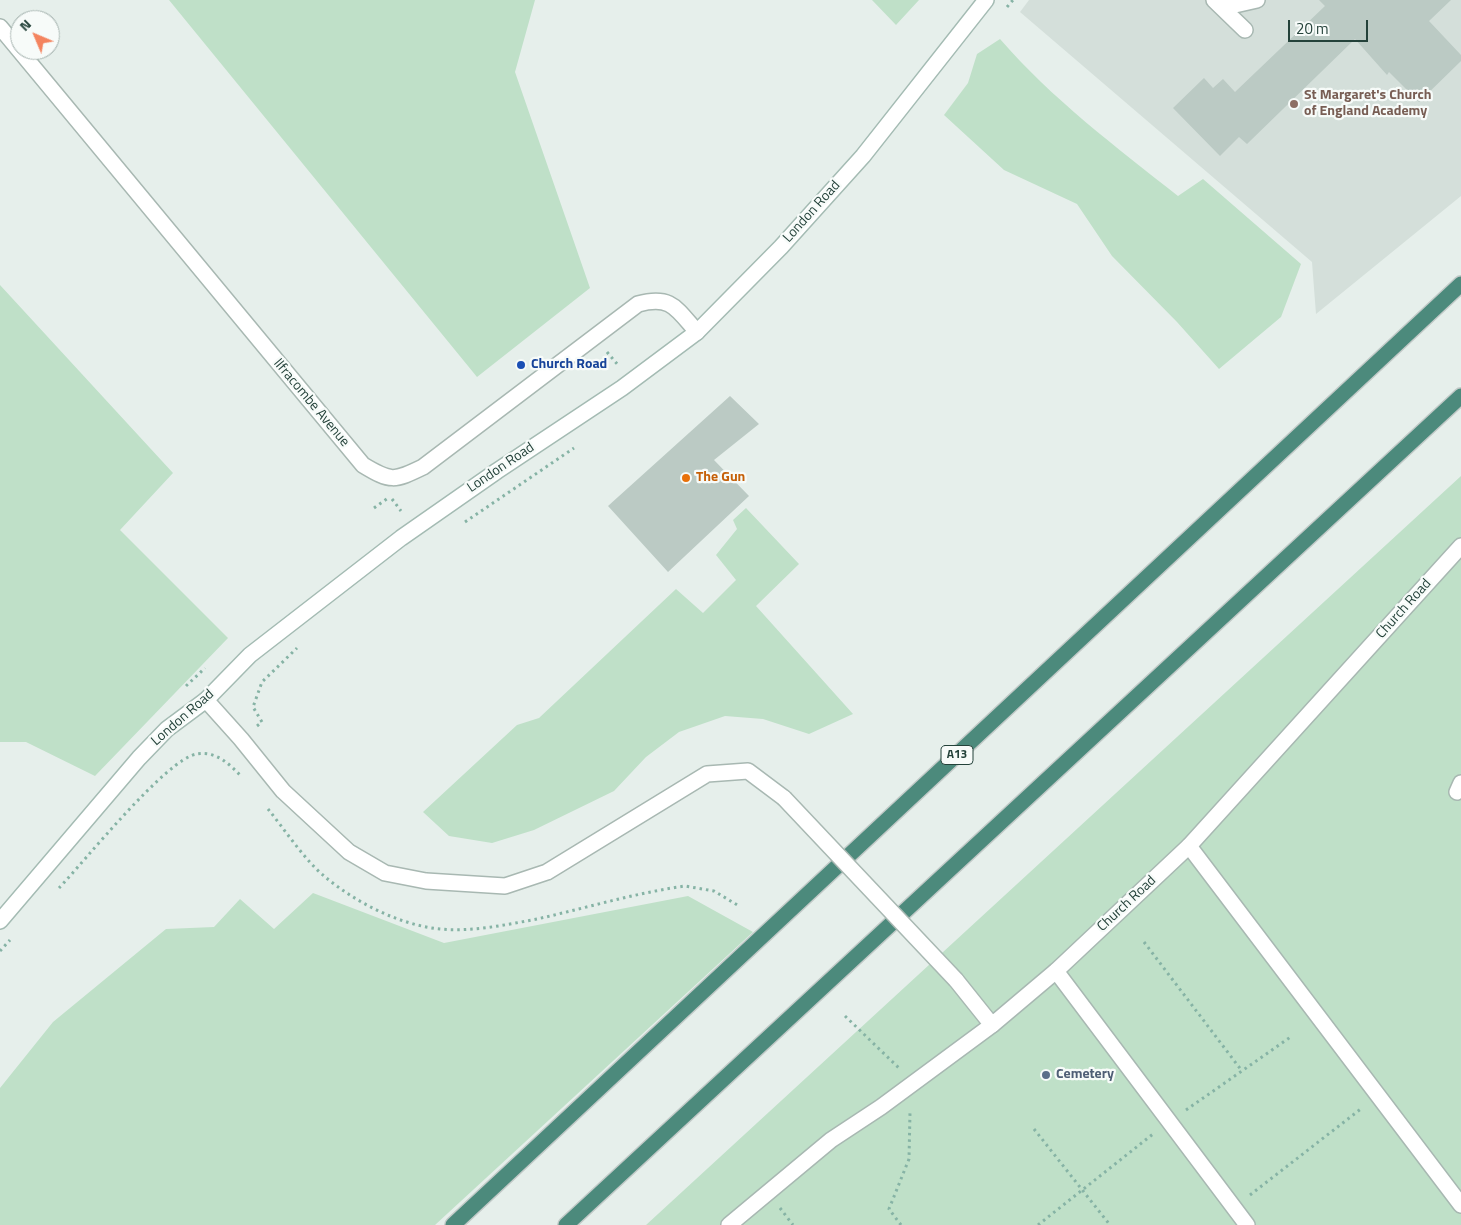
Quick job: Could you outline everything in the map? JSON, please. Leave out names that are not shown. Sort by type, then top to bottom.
[{"type":"highway","name":"A13","points":[[453,1225],[1461,284]]},
{"type":"highway","points":[[566,1225],[1461,396]]},
{"type":"street","name":"London Road","points":[[0,921],[139,758],[167,728],[206,700],[250,655],[401,538],[497,471],[622,388],[697,332],[781,247],[863,156],[986,0]]},
{"type":"street","points":[[1214,0],[1245,30]]},
{"type":"street","points":[[1219,0],[1235,5],[1256,0]]},
{"type":"street","name":"Ilfracombe Avenue","points":[[0,27],[363,465],[384,478],[404,476],[423,466],[638,304],[654,300],[668,302],[697,332]]},
{"type":"street","name":"Church Road","points":[[729,1225],[832,1140],[881,1107],[992,1025],[1056,971],[1189,846],[1461,546]]},
{"type":"street","points":[[206,700],[283,791],[349,852],[385,873],[426,880],[505,886],[547,872],[707,774],[748,771],[784,798],[956,980],[992,1025]]},
{"type":"street","points":[[1189,846],[1461,1206]]},
{"type":"street","points":[[1056,971],[1171,1121],[1247,1225]]},
{"type":"path","points":[[458,527],[541,472]]},
{"type":"path","points":[[374,508],[390,496],[401,511]]},
{"type":"path","points":[[262,722],[253,708],[262,682],[301,644]]},
{"type":"path","points":[[55,892],[163,775],[182,758],[197,754],[213,754]]},
{"type":"path","points":[[0,951],[14,936]]},
{"type":"path","points":[[1144,942],[1242,1071]]},
{"type":"path","points":[[1038,1225],[1171,1121],[1292,1036]]},
{"type":"path","points":[[1234,1208],[1377,1096]]},
{"type":"path","points":[[1034,1129],[1110,1225]]},
{"type":"shaded area","name":"St Margaret's Church of England Academy","points":[[1029,0],[1461,0],[1461,196],[1316,314],[1312,262],[1020,12]]},
{"type":"green space","points":[[169,0],[535,0],[515,72],[590,288],[477,377]]},
{"type":"green space","points":[[872,0],[919,0],[896,25]]},
{"type":"green space","points":[[1000,39],[1063,102],[1108,141],[1178,196],[1203,179],[1301,264],[1281,317],[1219,369],[1177,322],[1112,256],[1077,204],[1004,170],[944,115],[968,83],[977,54]]},
{"type":"green space","points":[[0,285],[173,473],[120,530],[228,638],[95,776],[26,742],[0,742]]},
{"type":"green space","points":[[1461,476],[1461,1225],[646,1225]]},
{"type":"green space","points":[[746,508],[799,564],[756,606],[853,714],[809,734],[763,719],[725,716],[679,732],[646,757],[614,791],[534,830],[492,843],[449,836],[423,812],[517,725],[539,718],[676,589],[703,613],[736,580],[716,555],[737,529],[733,520]]},
{"type":"green space","points":[[313,893],[444,943],[688,896],[753,932],[435,1225],[0,1225],[0,1088],[53,1022],[166,929],[214,927],[240,899],[274,929]]},
{"type":"building","points":[[1319,0],[1451,0],[1429,21],[1461,55],[1461,61],[1419,102],[1389,72],[1387,75],[1355,39],[1247,144],[1239,137],[1220,156],[1173,108],[1204,78],[1213,88],[1223,79],[1235,92],[1325,6]]},
{"type":"building","name":"The Gun","points":[[730,396],[759,424],[714,460],[749,496],[668,572],[608,506]]},
{"type":"place","name":"St Margaret's Church of England Academy","points":[[1294,104]]},
{"type":"place","name":"Church Road","points":[[521,365]]},
{"type":"place","name":"The Gun","points":[[686,478]]},
{"type":"place","name":"Cemetery","points":[[1046,1075]]}]
